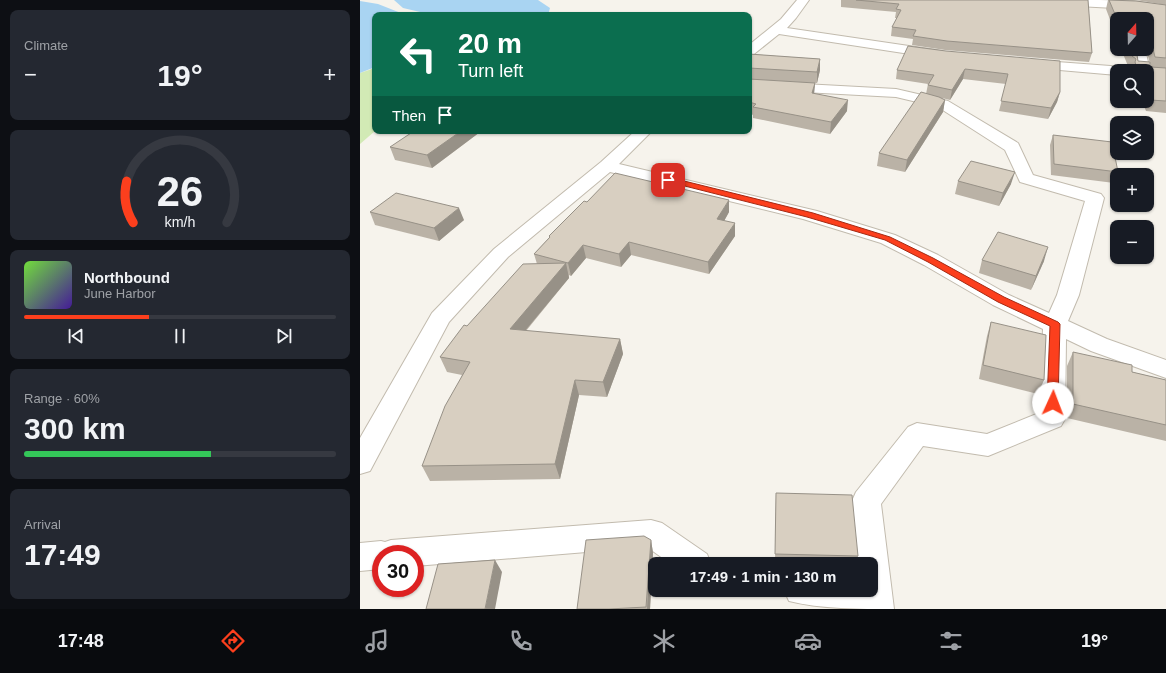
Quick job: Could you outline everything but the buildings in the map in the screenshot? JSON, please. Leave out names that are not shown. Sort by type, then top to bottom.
[{"type":"street","points":[[752,49],[794,15],[803,0]]},
{"type":"street","points":[[1022,0],[1133,5],[1166,10]]},
{"type":"street","points":[[1133,5],[1134,12]]},
{"type":"street","points":[[777,30],[945,55]]},
{"type":"street","points":[[1016,62],[1110,70]]},
{"type":"street","points":[[752,85],[896,93],[943,104],[1012,147],[1026,178],[1096,198],[1068,294],[1055,324],[1052,419],[988,445],[917,434],[866,501],[878,601],[849,597]]},
{"type":"street","points":[[360,463],[440,318],[501,253],[607,166],[641,134]]},
{"type":"street","points":[[607,166],[810,215],[888,239],[930,260],[1001,300],[1099,345],[1166,369]]},
{"type":"street","points":[[424,551],[651,533],[686,557]]},
{"type":"street","points":[[360,556],[372,555]]},
{"type":"green space","points":[[372,69],[372,134],[360,144],[360,73]]},
{"type":"water","points":[[394,0],[538,0],[550,8],[549,12],[420,12],[403,8]]},
{"type":"water","points":[[360,1],[378,4],[398,12],[372,12],[372,68],[360,73]]},
{"type":"route","points":[[668,180],[810,215],[888,239],[930,260],[1001,300],[1055,324],[1053,403]]}]
